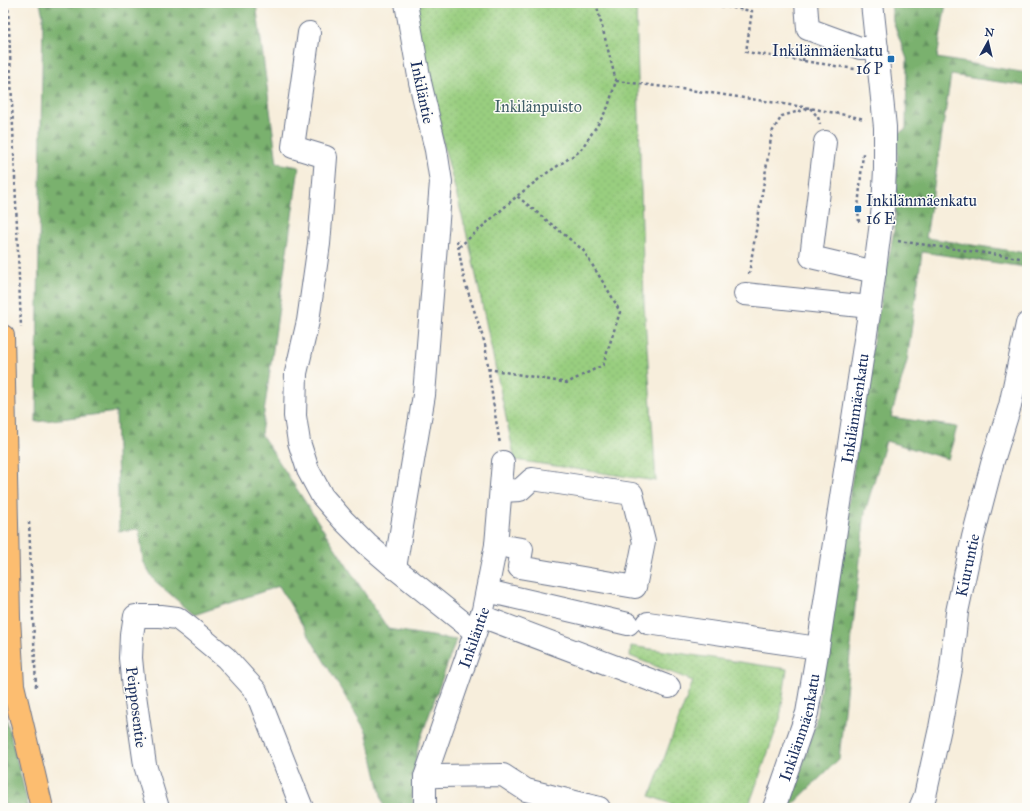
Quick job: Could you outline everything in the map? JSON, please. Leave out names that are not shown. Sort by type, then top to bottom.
[{"type":"main road","points":[[3,336],[9,618],[13,685],[42,808]]},
{"type":"street","name":"Inkiläntie","points":[[395,568],[424,395],[441,182],[436,150],[420,82],[406,3]]},
{"type":"street","points":[[806,3],[808,29],[868,48]]},
{"type":"street","name":"Inkilänmäenkatu","points":[[774,808],[807,713],[870,306],[884,199],[885,127],[868,48],[872,3]]},
{"type":"street","points":[[309,33],[293,147],[326,157],[319,244],[308,321],[296,373],[295,416],[299,442],[308,470],[322,496],[367,544],[395,568],[481,612],[669,687]]},
{"type":"street","points":[[825,142],[811,257],[875,272]]},
{"type":"street","points":[[745,294],[870,306]]},
{"type":"street","name":"Kiuruntie","points":[[920,808],[925,796],[940,728],[951,669],[957,612],[963,582],[992,464],[1010,406],[1027,324]]},
{"type":"street","name":"Inkiläntie","points":[[425,808],[425,777],[481,612],[496,545],[504,462]]},
{"type":"street","points":[[496,545],[522,549],[519,567],[635,587],[644,542],[632,494],[532,479],[520,490],[501,491]]},
{"type":"street","points":[[481,612],[638,624],[818,648]]},
{"type":"street","name":"Peipposentie","points":[[158,808],[144,766],[130,658],[135,616],[147,615],[177,618],[226,658],[256,691],[302,808]]},
{"type":"street","points":[[425,777],[503,775],[526,790],[599,808]]},
{"type":"path","points":[[459,247],[517,196],[547,173],[580,152],[608,107],[616,81],[596,3]]},
{"type":"path","points":[[703,3],[752,11],[746,52],[862,70],[868,48]]},
{"type":"path","points":[[616,81],[705,92],[810,108],[866,119],[866,112]]},
{"type":"path","points":[[810,108],[818,117],[825,142]]},
{"type":"path","points":[[745,294],[772,132],[782,116],[810,108]]},
{"type":"path","points":[[859,224],[858,209],[864,149]]},
{"type":"path","points":[[488,369],[567,383],[603,365],[620,312],[583,250],[517,196]]},
{"type":"path","points":[[879,238],[1027,259]]},
{"type":"path","points":[[457,240],[464,279],[485,344],[494,408],[504,462]]},
{"type":"green space","points":[[40,3],[256,3],[277,163],[299,167],[261,434],[388,629],[456,640],[418,746],[412,782],[413,808],[384,808],[366,731],[279,586],[194,615],[154,580],[143,561],[139,529],[119,531],[116,412],[36,422],[43,16]]},
{"type":"green space","name":"Inkilänpuisto","points":[[409,3],[636,3],[644,303],[656,481],[515,460],[470,247],[411,18]]},
{"type":"green space","points":[[891,3],[946,3],[937,58],[1027,73],[1027,86],[951,75],[926,238],[1026,253],[1025,267],[922,252],[907,361],[891,417],[957,427],[948,459],[886,441],[865,512],[839,759],[789,808],[815,725],[871,353],[895,225],[898,133],[906,129],[907,59],[893,21]]},
{"type":"green space","points":[[631,646],[787,669],[780,719],[748,808],[682,808],[650,796],[693,681],[630,656]]},
{"type":"green space","points":[[3,705],[29,808],[3,808]]},
{"type":"place","name":"Inkilänmäenkatu 16 P","points":[[891,59]]},
{"type":"place","name":"Inkilänmäenkatu 16 E","points":[[858,209]]}]
